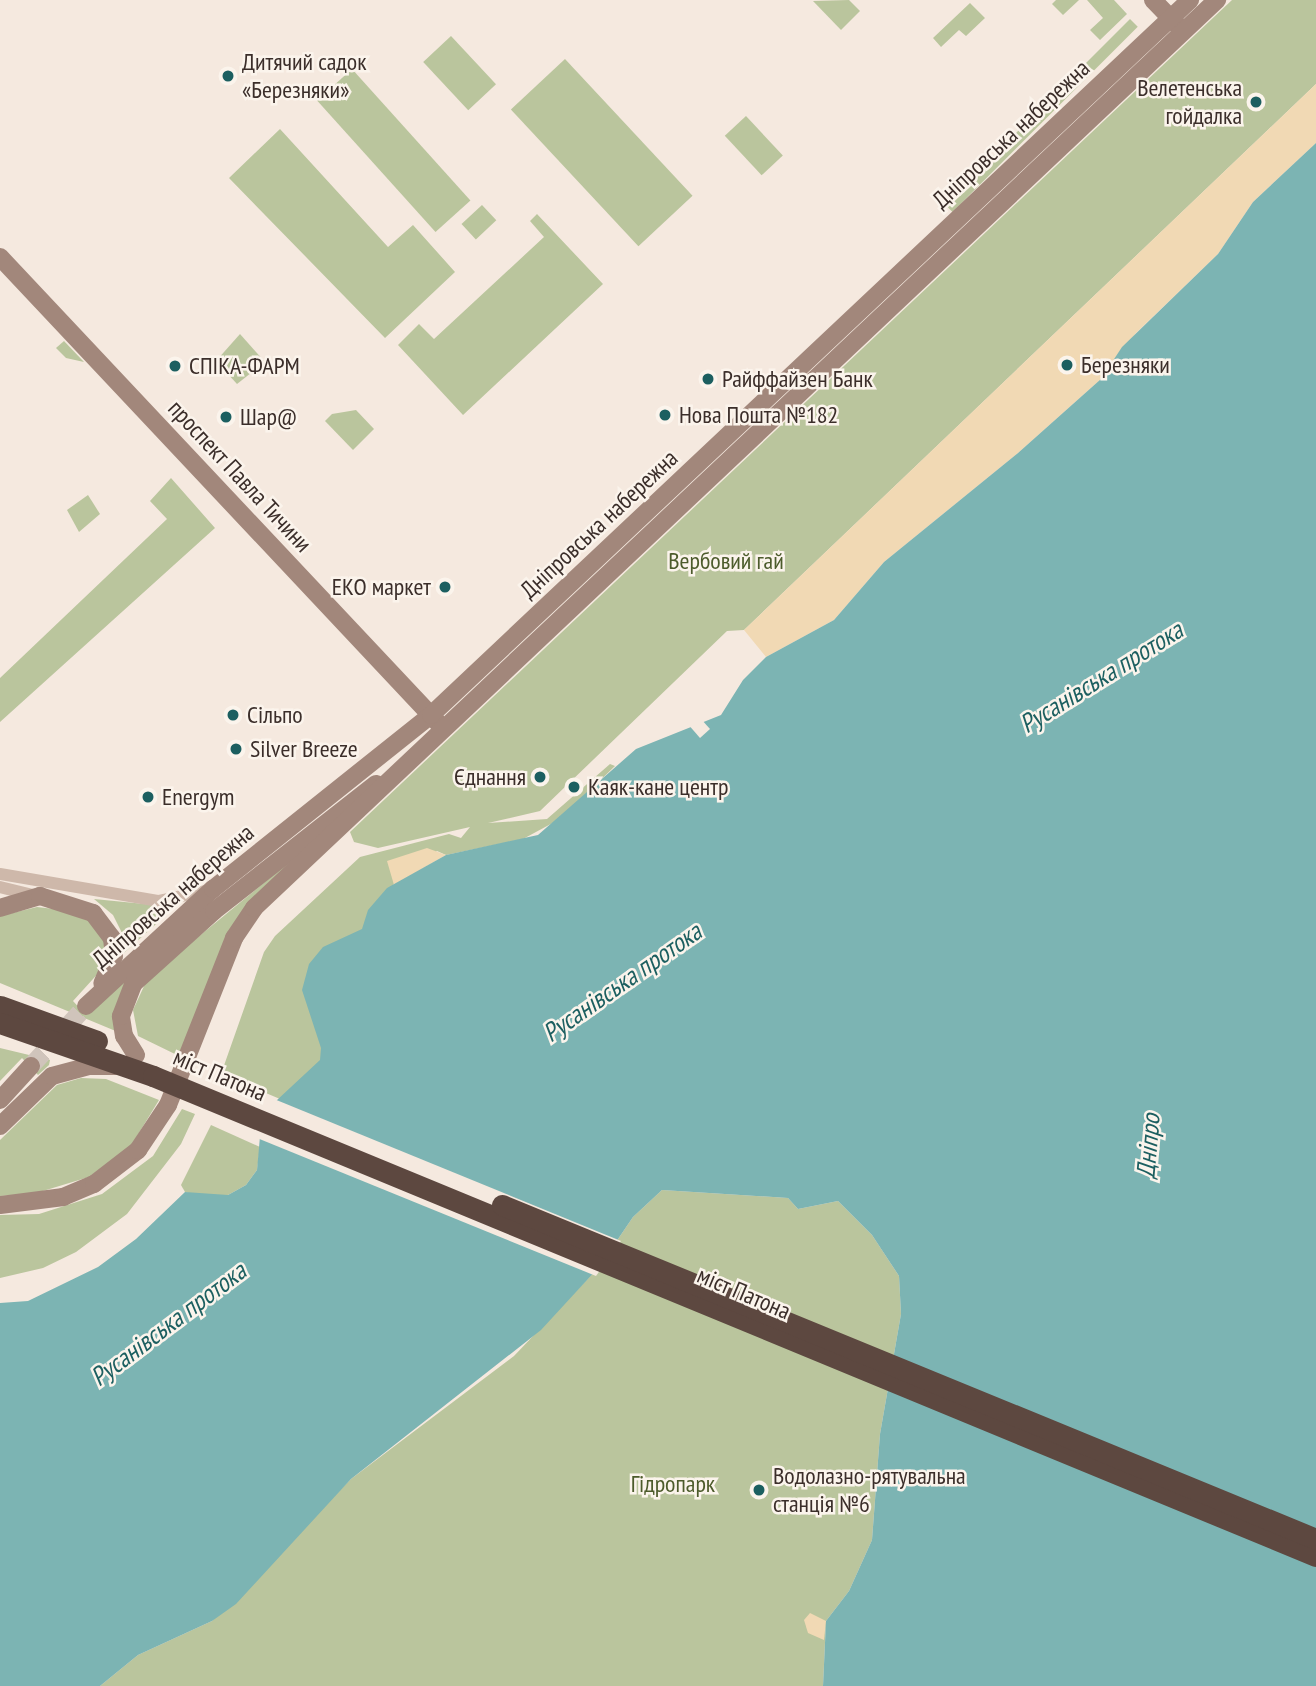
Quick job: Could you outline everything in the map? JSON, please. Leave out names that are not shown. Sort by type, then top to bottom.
[{"type":"highway","points":[[0,1006],[142,1065]]},
{"type":"highway","points":[[0,1023],[142,1065]]},
{"type":"highway","name":"міст Патона","points":[[142,1065],[1316,1539]]},
{"type":"highway","name":"міст Патона","points":[[142,1065],[1316,1556]]},
{"type":"main road","points":[[1153,0],[1184,32]]},
{"type":"main road","name":"Дніпровська набережна","points":[[86,1006],[212,889],[431,715],[1190,0]]},
{"type":"main road","name":"Дніпровська набережна","points":[[0,1205],[63,1197],[94,1184],[138,1150],[168,1105],[243,921],[1217,0]]},
{"type":"main road","name":"проспект Павла Тичини","points":[[0,257],[444,729]]},
{"type":"main road","name":"Дніпровська набережна","points":[[142,1065],[124,1036],[121,1016],[125,997],[145,971],[339,809],[408,763]]},
{"type":"main road","points":[[0,908],[40,896],[93,912],[104,923],[114,956],[99,992]]},
{"type":"main road","points":[[0,997],[27,1015]]},
{"type":"main road","points":[[0,1126],[52,1076],[89,1066],[142,1065]]},
{"type":"main road","points":[[2,1098],[31,1066]]},
{"type":"street","points":[[0,874],[158,901],[189,898],[212,889]]},
{"type":"street","points":[[0,887],[40,896]]},
{"type":"green space","points":[[849,0],[860,11],[841,30],[813,1]]},
{"type":"green space","points":[[1056,0],[1079,0],[1063,15],[1052,4]]},
{"type":"green space","points":[[1087,0],[1114,0],[1127,14],[1100,40],[1090,30],[1103,18]]},
{"type":"green space","name":"Вербовий гай","points":[[1232,0],[1316,0],[1316,84],[744,630],[727,631],[540,811],[488,823],[547,819],[610,764],[615,766],[560,819],[523,839],[446,855],[437,851],[393,885],[368,1018],[300,1082],[280,1099],[221,1074],[264,952],[275,936],[360,857],[449,834],[461,838],[470,827],[378,848],[354,842],[350,832]]},
{"type":"green space","points":[[970,3],[985,18],[966,36],[959,30],[941,47],[933,38]]},
{"type":"green space","points":[[1130,19],[1138,27],[953,212],[945,204]]},
{"type":"green space","points":[[451,36],[496,84],[468,110],[423,62]]},
{"type":"green space","points":[[565,59],[693,196],[638,246],[511,109]]},
{"type":"green space","points":[[352,69],[470,201],[436,232],[317,100]]},
{"type":"green space","points":[[746,116],[783,155],[762,175],[725,136]]},
{"type":"green space","points":[[280,129],[388,247],[413,225],[455,272],[385,338],[229,178]]},
{"type":"green space","points":[[482,205],[496,220],[476,239],[462,224]]},
{"type":"green space","points":[[537,214],[603,284],[463,415],[398,345],[419,324],[434,339],[544,237],[530,221]]},
{"type":"green space","points":[[240,334],[265,362],[237,384],[216,361]]},
{"type":"green space","points":[[64,341],[84,362],[66,358],[56,348]]},
{"type":"green space","points":[[356,410],[374,429],[353,450],[325,421],[332,414]]},
{"type":"green space","points":[[171,478],[215,528],[0,722],[0,678],[167,519],[150,501]]},
{"type":"green space","points":[[88,495],[100,514],[79,532],[67,510]]},
{"type":"green space","points":[[326,832],[241,913],[179,1056],[138,1036],[133,1010],[145,984],[159,969]]},
{"type":"green space","points":[[94,899],[175,907],[124,953],[122,933],[113,915]]},
{"type":"green space","points":[[37,907],[80,912],[96,922],[108,946],[103,968],[73,1001],[85,1014],[128,975],[115,1008],[118,1032],[0,983],[0,916]]},
{"type":"green space","points":[[0,1048],[50,1060],[49,1065],[38,1075],[22,1058],[0,1081]]},
{"type":"green space","points":[[81,1078],[106,1079],[159,1100],[131,1146],[89,1177],[33,1194],[0,1196],[0,1140],[57,1085]]},
{"type":"green space","points":[[182,1109],[195,1114],[181,1144],[127,1214],[76,1252],[43,1268],[0,1278],[0,1215],[39,1214],[102,1194],[153,1156]]},
{"type":"green space","points":[[211,1125],[260,1147],[257,1170],[246,1185],[228,1195],[205,1197],[185,1192],[181,1185]]},
{"type":"green space","name":"Гідропарк","points":[[662,1190],[788,1198],[798,1209],[838,1201],[872,1235],[899,1276],[901,1314],[880,1434],[872,1540],[849,1591],[826,1621],[823,1686],[100,1686],[138,1655],[212,1621],[351,1479],[514,1356],[599,1267],[633,1217]]},
{"type":"sand","name":"Березняки","points":[[1316,84],[1316,143],[1253,202],[1218,254],[1136,333],[1101,379],[1018,453],[884,562],[834,620],[766,657],[744,630]]},
{"type":"sand","points":[[427,848],[446,855],[394,885],[387,861]]},
{"type":"sand","points":[[810,1613],[826,1621],[824,1640],[808,1633],[804,1620]]},
{"type":"water","points":[[1316,143],[1316,1686],[823,1686],[826,1621],[849,1591],[872,1540],[880,1434],[901,1314],[899,1276],[872,1235],[838,1201],[798,1209],[788,1198],[662,1190],[633,1217],[599,1267],[541,1330],[351,1479],[236,1604],[212,1621],[138,1655],[100,1686],[0,1686],[0,1303],[28,1301],[98,1267],[136,1239],[185,1192],[228,1195],[246,1185],[257,1170],[262,1114],[320,1060],[321,1048],[302,990],[309,964],[323,947],[362,929],[368,910],[387,888],[446,855],[538,835],[636,749],[721,715],[743,680],[766,657],[834,620],[884,562],[1018,453],[1101,379],[1122,347],[1218,254],[1253,202]]},
{"type":"pier","points":[[701,719],[710,729],[700,738],[687,723]]},
{"type":"pier","points":[[274,1099],[621,1241],[596,1276],[257,1138],[259,1113]]},
{"type":"tunnel","points":[[31,1066],[86,1006]]},
{"type":"place","name":"Дитячий садок «Березняки»","points":[[228,76]]},
{"type":"place","name":"Велетенська гойдалка","points":[[1256,102]]},
{"type":"place","name":"Березняки","points":[[1067,365]]},
{"type":"place","name":"СПІКА-ФАРМ","points":[[175,366]]},
{"type":"place","name":"Райффайзен Банк","points":[[708,379]]},
{"type":"place","name":"Нова Пошта №182","points":[[665,415]]},
{"type":"place","name":"Шар@","points":[[226,417]]},
{"type":"place","name":"ЕКО маркет","points":[[445,587]]},
{"type":"place","name":"Сільпо","points":[[233,715]]},
{"type":"place","name":"Silver Breeze","points":[[236,749]]},
{"type":"place","name":"Єднання","points":[[540,777]]},
{"type":"place","name":"Каяк-кане центр","points":[[574,787]]},
{"type":"place","name":"Energym","points":[[148,797]]},
{"type":"place","name":"Водолазно-рятувальна станція №6","points":[[759,1490]]},
{"type":"water label","name":"Русанівська протока","points":[[1101,677]]},
{"type":"water label","name":"Русанівська протока","points":[[622,982]]},
{"type":"water label","name":"Дніпро","points":[[1148,1146]]},
{"type":"water label","name":"Русанівська протока","points":[[168,1324]]}]
